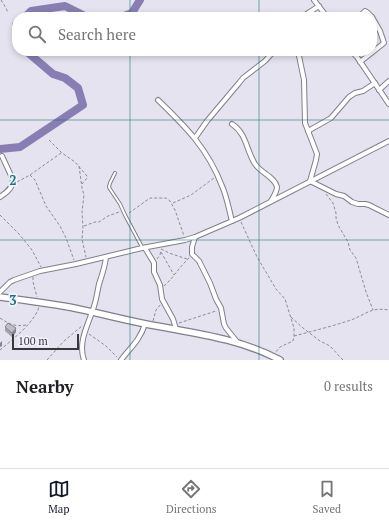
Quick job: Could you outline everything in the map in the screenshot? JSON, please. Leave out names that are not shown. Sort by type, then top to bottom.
[{"type":"main road","points":[[0,297],[39,302],[145,324],[176,327],[238,343],[280,360]]},
{"type":"street","points":[[314,0],[323,12]]},
{"type":"street","points":[[309,12],[318,6]]},
{"type":"street","points":[[377,26],[384,43],[377,49]]},
{"type":"street","points":[[195,138],[207,121],[243,78],[270,56]]},
{"type":"street","points":[[299,56],[304,80],[305,122],[317,154],[310,181]]},
{"type":"street","points":[[356,56],[389,104]]},
{"type":"street","points":[[360,62],[368,56]]},
{"type":"street","points":[[380,90],[389,81]]},
{"type":"street","points":[[308,131],[331,118],[349,97],[355,93],[363,91],[375,83]]},
{"type":"street","points":[[158,100],[195,138],[205,152],[223,187],[232,221]]},
{"type":"street","points":[[232,124],[238,128],[242,134],[255,164],[274,181],[277,186],[277,190],[271,202]]},
{"type":"street","points":[[0,292],[10,282],[44,270],[143,248],[160,247],[195,237],[240,218],[389,141]]},
{"type":"street","points":[[0,197],[10,189],[13,184],[13,180],[2,156]]},
{"type":"street","points":[[310,181],[336,194],[344,196],[352,202],[369,205],[389,215]]},
{"type":"street","points":[[195,237],[192,247],[192,255],[202,266],[222,310],[224,324],[238,343]]},
{"type":"street","points":[[143,248],[154,263],[155,275],[160,285],[161,296],[176,327]]},
{"type":"street","points":[[84,360],[81,347],[106,264],[106,257]]},
{"type":"street","points":[[120,360],[139,338],[145,324]]},
{"type":"lane","points":[[115,173],[110,182],[110,189],[120,204],[143,248]]},
{"type":"path","points":[[1,0],[8,13]]},
{"type":"path","points":[[49,140],[62,153],[79,166],[88,177],[82,184]]},
{"type":"path","points":[[13,184],[30,175],[62,153]]},
{"type":"path","points":[[79,166],[84,194],[82,239],[87,261]]},
{"type":"path","points":[[30,175],[36,180],[46,206],[60,226],[76,264]]},
{"type":"path","points":[[172,204],[191,195],[217,175]]},
{"type":"path","points":[[319,186],[333,203],[338,225],[348,242],[350,250],[356,258],[373,310]]},
{"type":"path","points":[[125,215],[144,201],[152,198],[166,198],[170,200],[179,219],[185,240]]},
{"type":"path","points":[[83,226],[99,222],[108,216],[118,213],[122,208]]},
{"type":"path","points":[[0,215],[19,234],[32,250],[44,270]]},
{"type":"path","points":[[240,218],[257,257],[276,289],[286,299],[294,328],[293,341],[280,347],[272,356]]},
{"type":"path","points":[[160,247],[169,253],[187,260]]},
{"type":"path","points":[[160,247],[161,252],[174,276]]},
{"type":"path","points":[[154,263],[159,258],[161,252]]},
{"type":"path","points":[[160,289],[174,276],[192,255]]},
{"type":"path","points":[[0,350],[20,333],[38,311],[39,302],[33,282],[33,274]]},
{"type":"path","points":[[152,325],[156,310],[163,301]]},
{"type":"path","points":[[176,327],[191,320],[222,310]]},
{"type":"path","points":[[294,336],[351,320],[373,310],[389,310]]},
{"type":"path","points":[[291,316],[320,341],[330,346],[342,360]]},
{"type":"path","points":[[0,318],[18,326],[26,325]]},
{"type":"path","points":[[47,360],[69,336],[88,321]]},
{"type":"path","points":[[85,331],[106,346],[120,360]]},
{"type":"building","points":[[8,323],[16,328],[12,333],[5,327]]},
{"type":"waterway","points":[[133,12],[140,0]]},
{"type":"waterway","points":[[30,12],[65,6],[77,12]]},
{"type":"waterway","points":[[0,149],[20,147],[83,105],[78,88],[65,78],[53,74],[32,56]]}]
